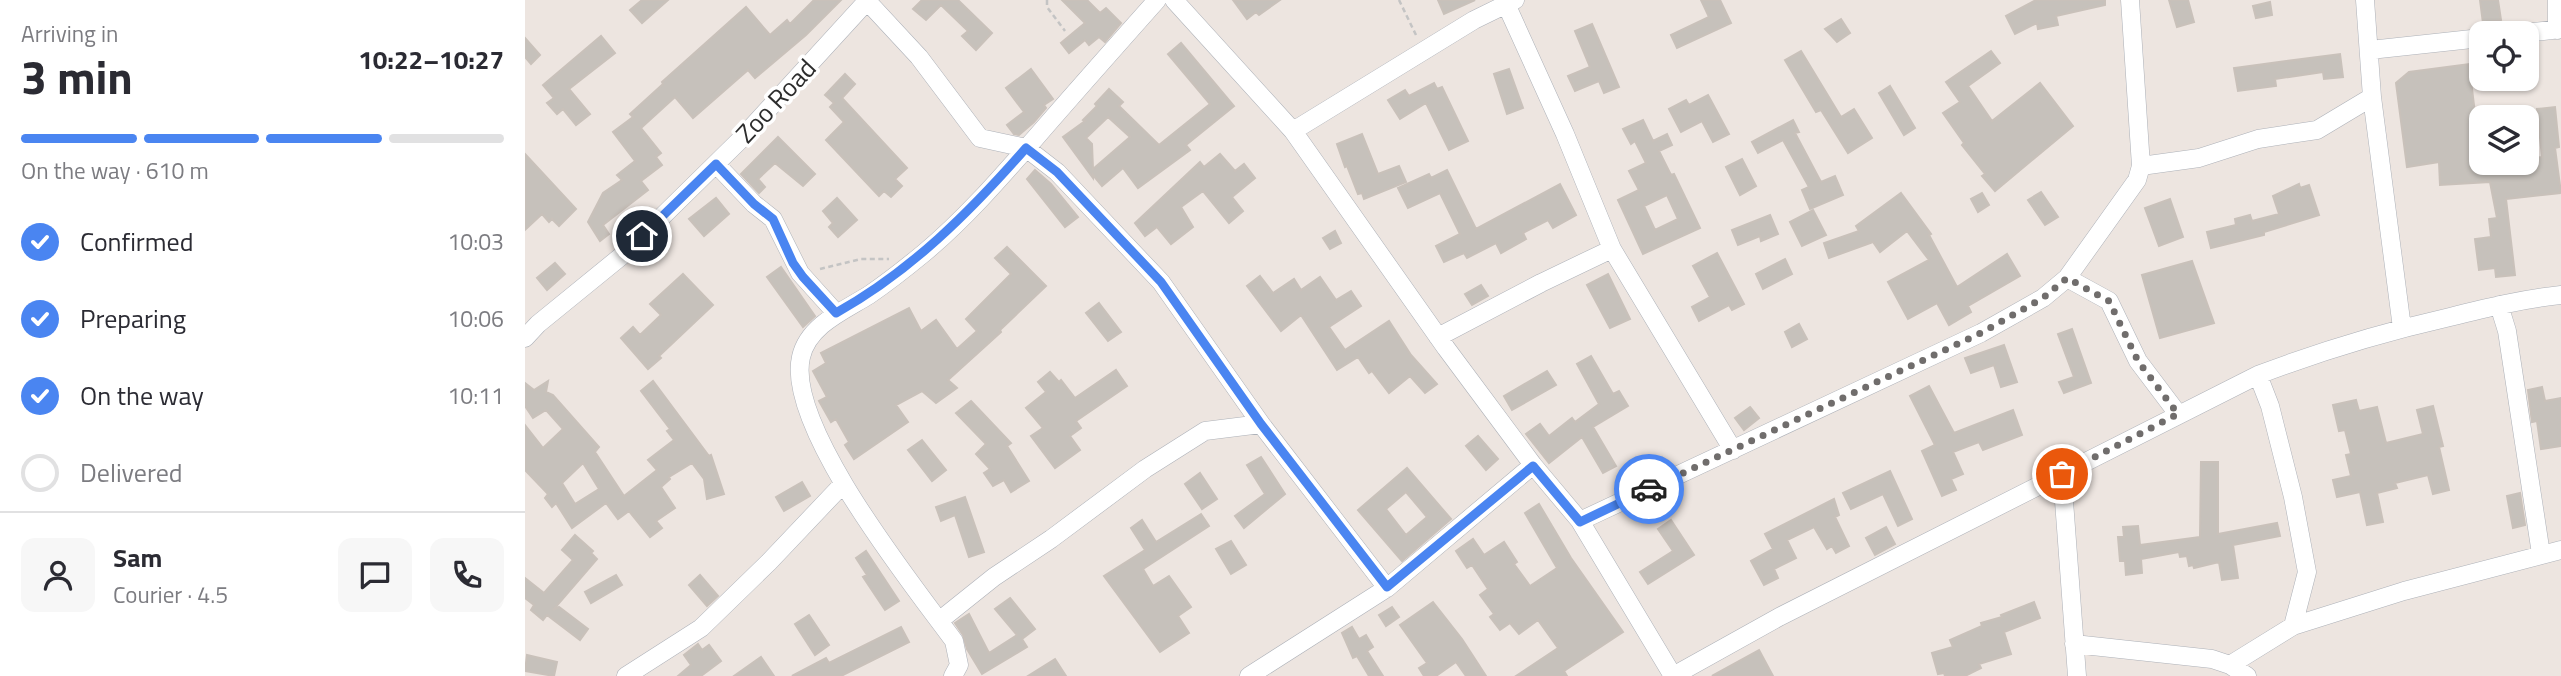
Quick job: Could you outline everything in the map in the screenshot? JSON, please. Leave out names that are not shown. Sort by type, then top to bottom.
[{"type":"street","points":[[867,0],[919,57],[980,138],[1026,148],[1057,172],[1161,282],[1261,424],[1387,587]]},
{"type":"street","name":"Zoo Road","points":[[525,338],[538,324],[624,254],[716,164],[788,89],[867,0]]},
{"type":"street","points":[[953,676],[958,665],[954,641],[843,484],[813,422],[803,392],[801,356],[811,336],[836,313],[870,294],[925,252],[988,191],[1157,0]]},
{"type":"street","points":[[1174,0],[1293,131],[1438,337],[1533,466],[1580,522],[1673,676],[1779,617],[2258,375],[2320,351],[2402,328],[2499,305],[2561,295]]},
{"type":"street","points":[[1580,522],[1981,333],[2043,298],[2067,278],[2137,180],[2141,166],[2130,0]]},
{"type":"street","points":[[2365,0],[2371,50],[2372,97],[2402,328]]},
{"type":"street","points":[[2539,32],[2559,30],[2557,0]]},
{"type":"street","points":[[1293,131],[1474,20],[1511,2],[1612,249],[1733,450]]},
{"type":"street","points":[[2371,50],[2469,39]]},
{"type":"street","points":[[2141,166],[2199,158],[2258,139],[2317,130],[2372,97]]},
{"type":"street","points":[[716,164],[754,204],[773,219],[800,273],[836,313]]},
{"type":"street","points":[[1438,337],[1612,249]]},
{"type":"street","points":[[2067,278],[2109,301],[2138,361],[2178,414]]},
{"type":"street","points":[[2499,305],[2507,331],[2541,554]]},
{"type":"street","points":[[2258,375],[2270,407],[2293,497],[2307,572],[2293,626]]},
{"type":"street","points":[[939,621],[994,577],[1051,539],[1145,468],[1205,431],[1261,424]]},
{"type":"street","points":[[1249,676],[1387,587],[1533,466]]},
{"type":"street","points":[[2062,474],[2077,676]]},
{"type":"street","points":[[626,676],[701,628],[843,484]]},
{"type":"street","points":[[2230,665],[2293,626],[2404,591],[2561,550]]},
{"type":"street","points":[[2074,644],[2212,659],[2230,665],[2247,676]]},
{"type":"path","points":[[1047,0],[1047,7],[1065,31]]},
{"type":"path","points":[[1399,0],[1424,51]]},
{"type":"path","points":[[800,273],[861,259],[895,259]]},
{"type":"building","points":[[642,0],[668,0],[642,23],[630,10]]},
{"type":"building","points":[[814,0],[841,0],[806,35],[755,78],[748,70],[693,118],[675,97],[641,128],[661,153],[656,157],[662,165],[641,181],[648,190],[603,225],[609,234],[600,241],[588,222],[603,193],[622,180],[617,175],[635,161],[613,132],[633,117],[630,114],[663,84],[662,82],[746,7],[770,35],[787,20],[790,24]]},
{"type":"building","points":[[922,0],[958,0],[992,33],[976,50],[962,36],[968,31],[941,5],[926,20],[913,9]]},
{"type":"building","points":[[1062,0],[1087,0],[1100,13],[1106,8],[1121,23],[1105,42],[1099,37],[1089,45],[1085,40],[1069,53],[1061,43],[1085,23]]},
{"type":"building","points":[[1233,0],[1280,0],[1259,15],[1256,12],[1247,19]]},
{"type":"building","points":[[1438,0],[1475,0],[1444,14]]},
{"type":"building","points":[[1701,0],[1720,0],[1731,23],[1677,48],[1671,35],[1709,17]]},
{"type":"building","points":[[2036,0],[2105,0],[2105,5],[2056,16],[2058,25],[2038,29],[2037,23],[2015,34],[2006,16]]},
{"type":"building","points":[[2169,0],[2188,0],[2194,22],[2177,27]]},
{"type":"building","points":[[2480,0],[2498,0],[2501,20],[2483,21]]},
{"type":"building","points":[[2270,2],[2272,15],[2256,18],[2253,6]]},
{"type":"building","points":[[1841,19],[1850,33],[1837,42],[1825,29]]},
{"type":"building","points":[[1592,24],[1619,87],[1604,93],[1599,81],[1575,91],[1568,76],[1590,67],[1575,31]]},
{"type":"building","points":[[601,36],[615,53],[569,89],[590,114],[576,125],[563,109],[557,114],[547,103],[554,98],[543,85]]},
{"type":"building","points":[[525,38],[540,55],[531,64],[525,57]]},
{"type":"building","points":[[1181,43],[1234,106],[1186,145],[1190,150],[1138,188],[1123,168],[1102,186],[1063,137],[1085,121],[1083,120],[1109,89],[1123,102],[1119,106],[1159,145],[1210,104],[1168,54]],"holes":[[[1108,117],[1130,137],[1093,169],[1092,144],[1086,138]]]},
{"type":"building","points":[[1801,51],[1841,117],[1854,109],[1872,138],[1848,153],[1821,110],[1816,112],[1785,60]]},
{"type":"building","points":[[1991,51],[2000,63],[1968,86],[1992,121],[2040,83],[2073,126],[1995,191],[1982,176],[1985,174],[1962,145],[1964,143],[1943,113],[1960,102],[1946,82]]},
{"type":"building","points":[[2340,54],[2343,77],[2324,79],[2323,72],[2275,79],[2276,86],[2238,91],[2234,68]]},
{"type":"building","points":[[2469,64],[2469,91],[2472,91],[2474,105],[2469,105],[2469,175],[2539,175],[2539,157],[2542,157],[2539,109],[2555,107],[2559,147],[2555,148],[2561,193],[2506,199],[2515,275],[2496,277],[2495,268],[2479,270],[2475,239],[2491,237],[2489,219],[2497,218],[2490,182],[2440,185],[2439,162],[2407,167],[2396,83],[2409,72]]},
{"type":"building","points":[[1031,69],[1053,99],[1044,105],[1046,108],[1034,122],[1019,135],[1014,134],[1007,125],[1024,112],[1006,88]]},
{"type":"building","points":[[1509,69],[1523,108],[1507,114],[1494,74]]},
{"type":"building","points":[[845,74],[855,84],[842,98],[907,168],[895,179],[902,186],[891,197],[884,191],[879,196],[826,140],[844,122],[830,107],[834,103],[825,95]]},
{"type":"building","points":[[1434,83],[1437,89],[1442,87],[1468,141],[1449,150],[1426,103],[1400,119],[1388,100],[1405,90],[1409,96]]},
{"type":"building","points":[[1890,86],[1915,128],[1904,135],[1879,93]]},
{"type":"building","points":[[1708,95],[1729,134],[1713,142],[1702,121],[1681,132],[1669,109],[1686,100],[1689,105]]},
{"type":"building","points":[[1643,120],[1653,141],[1667,134],[1672,145],[1659,151],[1671,175],[1674,174],[1700,228],[1643,254],[1618,200],[1639,190],[1629,171],[1646,163],[1635,141],[1631,144],[1623,129]],"holes":[[[1667,195],[1678,219],[1655,230],[1644,206]]]},
{"type":"building","points":[[1793,120],[1799,132],[1795,133],[1821,182],[1835,176],[1843,195],[1810,209],[1802,190],[1809,187],[1783,140],[1758,153],[1752,142]]},
{"type":"building","points":[[1362,134],[1378,174],[1399,166],[1406,182],[1364,199],[1362,193],[1358,194],[1337,144]]},
{"type":"building","points":[[778,137],[815,174],[803,186],[775,163],[758,179],[765,187],[759,193],[741,174]]},
{"type":"building","points":[[525,154],[576,209],[559,226],[552,219],[549,222],[542,214],[525,230]]},
{"type":"building","points":[[1220,154],[1235,171],[1244,164],[1255,178],[1232,197],[1243,211],[1229,223],[1203,191],[1181,207],[1193,227],[1171,244],[1157,227],[1145,236],[1135,223],[1200,162],[1204,167]]},
{"type":"building","points":[[1742,159],[1756,186],[1740,195],[1726,167]]},
{"type":"building","points":[[1035,170],[1051,184],[1078,217],[1065,227],[1027,179]]},
{"type":"building","points":[[1447,170],[1476,229],[1560,184],[1576,215],[1553,228],[1548,220],[1523,233],[1526,239],[1501,253],[1496,243],[1467,258],[1464,253],[1444,262],[1436,246],[1460,234],[1440,193],[1408,208],[1398,188],[1429,174],[1431,178]]},
{"type":"building","points":[[2299,184],[2300,188],[2309,185],[2319,215],[2264,232],[2264,235],[2211,248],[2207,232],[2236,225],[2235,219],[2250,215],[2252,221],[2279,214],[2273,196]]},
{"type":"building","points":[[2041,192],[2058,217],[2045,225],[2028,200]]},
{"type":"building","points":[[1901,193],[1931,234],[1929,235],[1957,287],[2007,254],[2020,276],[1968,306],[1971,312],[1949,325],[1937,303],[1908,319],[1888,282],[1929,260],[1907,231],[1880,252],[1873,242],[1829,258],[1824,243],[1859,231],[1856,226]]},
{"type":"building","points":[[1982,193],[1989,205],[1978,212],[1971,199]]},
{"type":"building","points":[[716,198],[729,214],[704,236],[689,219]]},
{"type":"building","points":[[837,198],[857,220],[838,237],[829,227],[833,223],[823,211]]},
{"type":"building","points":[[2170,199],[2183,237],[2159,246],[2145,208]]},
{"type":"building","points":[[1813,210],[1826,235],[1802,246],[1790,222]]},
{"type":"building","points":[[1770,215],[1778,234],[1761,241],[1760,236],[1738,245],[1732,230]]},
{"type":"building","points":[[1335,231],[1341,243],[1330,249],[1323,238]]},
{"type":"building","points":[[1007,247],[1046,286],[948,380],[957,388],[936,403],[922,391],[896,405],[908,422],[854,459],[845,445],[849,442],[836,419],[831,422],[819,401],[827,397],[813,371],[826,363],[821,353],[909,308],[921,331],[936,320],[957,349],[977,331],[966,319],[1011,274],[995,258]]},
{"type":"building","points":[[1717,253],[1744,304],[1732,310],[1729,305],[1699,321],[1692,307],[1710,297],[1693,266]]},
{"type":"building","points":[[1785,259],[1792,274],[1763,289],[1756,274]]},
{"type":"building","points":[[2192,261],[2214,323],[2160,338],[2142,275]]},
{"type":"building","points":[[555,263],[565,274],[547,290],[537,278]]},
{"type":"building","points":[[781,267],[815,316],[803,327],[767,277]]},
{"type":"building","points":[[683,274],[713,305],[648,369],[621,338],[633,327],[640,335],[661,315],[650,304]]},
{"type":"building","points":[[1608,274],[1630,319],[1610,328],[1587,285]]},
{"type":"building","points":[[1260,276],[1273,293],[1294,279],[1301,290],[1320,277],[1336,300],[1351,291],[1361,306],[1329,327],[1345,350],[1389,321],[1411,355],[1437,384],[1425,393],[1410,376],[1389,393],[1372,371],[1369,373],[1358,357],[1337,370],[1301,315],[1281,331],[1247,286]]},
{"type":"building","points":[[1481,285],[1488,296],[1472,305],[1465,294]]},
{"type":"building","points":[[1099,303],[1121,332],[1108,341],[1086,313]]},
{"type":"building","points":[[1799,324],[1807,339],[1792,347],[1785,332]]},
{"type":"building","points":[[2072,329],[2091,383],[2064,393],[2059,382],[2074,377],[2058,334]]},
{"type":"building","points":[[2004,345],[2017,382],[2001,387],[1994,365],[1971,373],[1965,358]]},
{"type":"building","points":[[1591,356],[1613,394],[1619,391],[1628,406],[1593,427],[1616,466],[1603,473],[1582,437],[1549,463],[1526,434],[1540,424],[1549,436],[1572,418],[1575,422],[1599,404],[1577,364]]},
{"type":"building","points":[[1116,370],[1127,386],[1076,421],[1081,428],[1070,436],[1080,450],[1055,468],[1031,436],[1043,428],[1026,408],[1046,392],[1038,382],[1050,372],[1059,382],[1061,380],[1075,398]]},
{"type":"building","points":[[1547,371],[1556,385],[1512,410],[1504,396]]},
{"type":"building","points":[[548,381],[546,392],[553,395],[599,447],[595,452],[624,496],[657,470],[648,460],[674,440],[667,431],[670,429],[641,391],[653,381],[709,456],[711,455],[724,494],[707,499],[704,479],[692,463],[669,477],[661,487],[675,508],[656,521],[662,528],[650,537],[629,511],[618,519],[606,503],[572,528],[556,503],[552,507],[545,498],[548,494],[525,470],[525,425],[543,448],[563,429],[546,410],[533,418],[525,406],[525,383],[534,390]],"holes":[[[583,463],[599,489],[575,504],[562,483]]]},
{"type":"building","points":[[1929,386],[1954,433],[2013,410],[2022,435],[1983,450],[1979,442],[1953,452],[1963,474],[1951,479],[1956,490],[1942,496],[1922,451],[1935,445],[1910,396]]},
{"type":"building","points":[[2542,387],[2545,401],[2561,398],[2561,446],[2541,449],[2537,421],[2532,422],[2528,390]]},
{"type":"building","points":[[2356,400],[2359,411],[2377,407],[2386,443],[2423,434],[2417,410],[2433,406],[2443,446],[2439,447],[2449,490],[2433,494],[2428,475],[2395,483],[2397,488],[2377,493],[2383,522],[2367,525],[2360,492],[2337,497],[2333,480],[2351,476],[2346,455],[2351,454],[2345,430],[2339,431],[2333,405]]},
{"type":"building","points":[[971,401],[1011,443],[1007,446],[1029,481],[1011,492],[1004,480],[993,486],[984,473],[990,469],[976,454],[986,444],[956,413]]},
{"type":"building","points":[[1750,407],[1759,418],[1744,430],[1735,418]]},
{"type":"building","points":[[1478,436],[1498,459],[1486,470],[1466,446]]},
{"type":"building","points":[[922,440],[946,470],[932,481],[908,450]]},
{"type":"building","points":[[1261,457],[1285,494],[1244,528],[1235,516],[1265,494],[1247,465]]},
{"type":"building","points":[[2201,462],[2218,462],[2218,534],[2277,523],[2280,536],[2233,545],[2238,578],[2222,580],[2219,562],[2194,568],[2193,565],[2189,566],[2187,556],[2180,557],[2179,552],[2141,559],[2142,573],[2126,575],[2125,561],[2120,561],[2118,537],[2124,537],[2123,527],[2138,526],[2140,545],[2200,537]]},
{"type":"building","points":[[1407,468],[1451,519],[1402,561],[1358,510]],"holes":[[[1406,492],[1427,517],[1406,535],[1386,509]]]},
{"type":"building","points":[[1890,471],[1912,519],[1898,526],[1883,494],[1851,509],[1843,493]]},
{"type":"building","points":[[1200,473],[1217,499],[1202,509],[1185,484]]},
{"type":"building","points":[[802,482],[810,496],[784,511],[776,497]]},
{"type":"building","points":[[2520,493],[2525,525],[2513,528],[2507,496]]},
{"type":"building","points":[[965,497],[984,552],[969,557],[955,515],[941,521],[936,507]]},
{"type":"building","points":[[1834,499],[1839,515],[1835,517],[1849,546],[1836,553],[1832,546],[1827,549],[1814,527],[1787,540],[1796,558],[1774,569],[1778,578],[1764,585],[1751,561],[1773,549],[1765,534]]},
{"type":"building","points":[[1539,504],[1571,558],[1623,632],[1564,671],[1567,676],[1516,676],[1558,648],[1538,620],[1519,634],[1510,623],[1500,630],[1490,617],[1494,614],[1480,595],[1488,589],[1472,565],[1467,568],[1456,551],[1473,539],[1484,555],[1504,542],[1517,562],[1514,564],[1530,586],[1557,568],[1525,513]]},
{"type":"building","points":[[1201,514],[1209,526],[1143,569],[1153,586],[1169,576],[1191,607],[1178,616],[1189,633],[1160,652],[1104,576],[1145,550],[1131,528],[1142,520],[1156,542]]},
{"type":"building","points":[[1671,520],[1694,555],[1648,584],[1640,572],[1673,551],[1658,529]]},
{"type":"building","points":[[1886,527],[1895,544],[1875,555],[1866,538]]},
{"type":"building","points":[[575,535],[593,551],[591,553],[597,559],[553,610],[559,607],[588,629],[580,640],[547,615],[543,620],[531,610],[534,605],[525,598],[525,578],[544,593],[573,560],[562,550]]},
{"type":"building","points":[[1231,541],[1246,565],[1231,574],[1216,549]]},
{"type":"building","points":[[866,551],[899,601],[885,610],[863,577],[867,575],[856,558]]},
{"type":"building","points":[[616,575],[622,585],[591,603],[585,592]]},
{"type":"building","points":[[700,575],[718,596],[707,606],[689,585]]},
{"type":"building","points":[[1010,598],[1035,629],[1022,639],[1027,647],[982,674],[955,623],[969,614],[989,653],[1017,635],[995,609]]},
{"type":"building","points":[[1433,602],[1486,676],[1466,676],[1456,662],[1436,676],[1424,676],[1419,668],[1427,663],[1400,625]]},
{"type":"building","points":[[2034,602],[2040,618],[2004,632],[2011,654],[1979,664],[1981,668],[1965,676],[1938,674],[1932,653],[1953,647],[1950,640],[1982,626],[1981,623],[2002,617],[2001,615]]},
{"type":"building","points":[[1392,607],[1399,617],[1386,626],[1379,615]]},
{"type":"building","points":[[809,615],[829,645],[815,655],[795,624]]},
{"type":"building","points":[[901,627],[909,642],[841,676],[792,676],[826,658],[829,663]]},
{"type":"building","points":[[1352,627],[1359,639],[1366,635],[1373,647],[1367,651],[1383,676],[1369,676],[1357,656],[1353,658],[1342,633]]},
{"type":"building","points":[[698,644],[702,650],[709,645],[721,661],[701,676],[678,676],[691,665],[684,655]]},
{"type":"building","points":[[1759,650],[1773,676],[1712,676]]},
{"type":"building","points":[[527,655],[557,662],[554,676],[525,671]]},
{"type":"building","points":[[761,657],[774,676],[734,676]]},
{"type":"building","points":[[1055,659],[1066,676],[1028,676]]},
{"type":"way so far","points":[[1649,489],[1981,333],[2043,298],[2067,278],[2109,301],[2138,361],[2178,414],[2062,474]]},
{"type":"route","points":[[642,236],[716,164],[754,204],[773,219],[793,263],[836,313],[870,294],[925,252],[988,191],[1026,148],[1057,172],[1161,282],[1261,424],[1387,587],[1533,466],[1580,522],[1649,489]]}]
